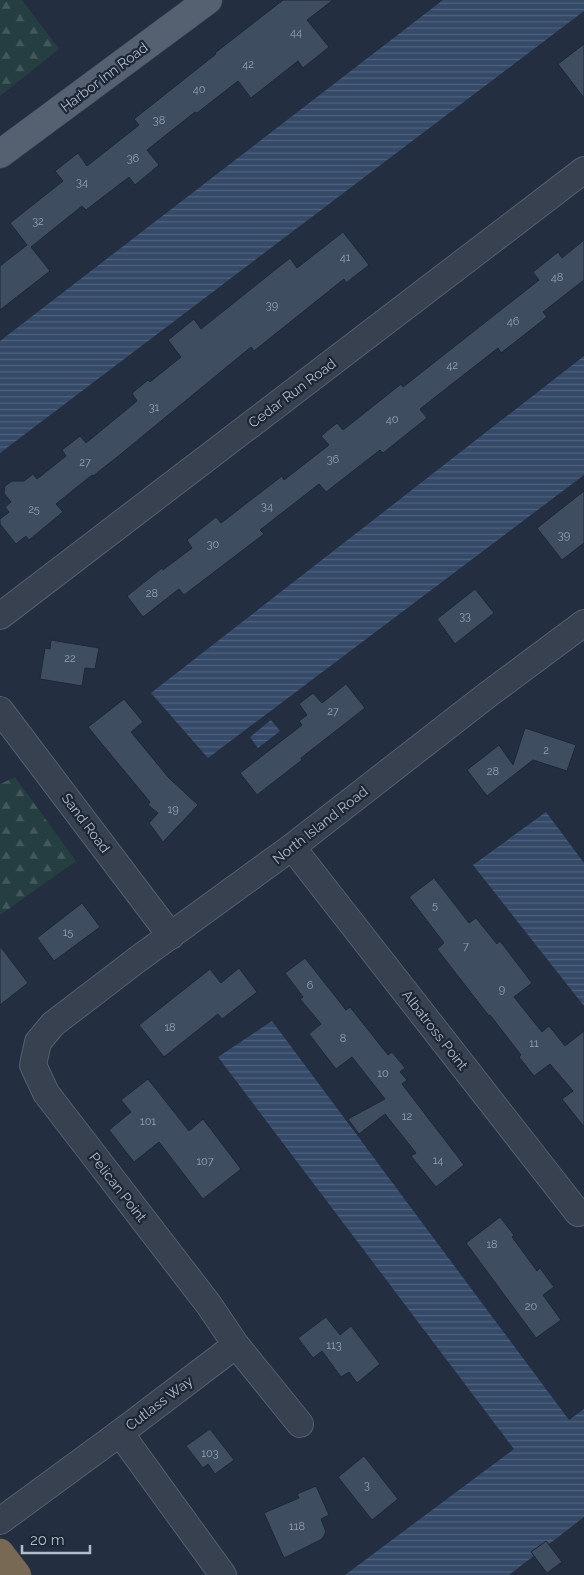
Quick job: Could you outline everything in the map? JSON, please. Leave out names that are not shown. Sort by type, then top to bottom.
[{"type":"highway","points":[[0,1553],[17,1575]]},
{"type":"main road","name":"Harbor Inn Road","points":[[0,154],[208,0]]},
{"type":"street","name":"Cedar Run Road","points":[[0,616],[584,170]]},
{"type":"street","name":"North Island Road","points":[[53,1024],[138,959],[292,847],[486,696],[579,636]]},
{"type":"street","name":"Sand Road","points":[[0,710],[171,936]]},
{"type":"street","name":"Albatross Point","points":[[292,847],[578,1213]]},
{"type":"street","name":"Pelican Point","points":[[53,1024],[38,1042],[33,1065],[46,1093],[209,1305],[236,1345]]},
{"type":"street","points":[[236,1345],[300,1424]]},
{"type":"street","name":"Cutlass Way","points":[[0,1521],[236,1345]]},
{"type":"street","points":[[120,1433],[223,1575]]},
{"type":"green space","points":[[0,0],[22,0],[59,49],[0,96]]},
{"type":"green space","points":[[15,777],[76,861],[0,915],[0,784]]},
{"type":"water","points":[[443,0],[584,0],[584,11],[0,453],[0,341]]},
{"type":"water","points":[[584,356],[584,475],[208,758],[151,693]]},
{"type":"water","points":[[271,720],[280,731],[258,748],[250,737]]},
{"type":"water","points":[[546,812],[584,863],[584,1006],[473,865]]},
{"type":"water","points":[[272,1021],[569,1420],[584,1409],[584,1517],[509,1575],[345,1575],[514,1449],[218,1057]]},
{"type":"building","points":[[283,0],[333,0],[307,20],[329,47],[303,68],[298,61],[251,98],[238,81],[147,150],[159,165],[135,185],[129,177],[86,210],[82,206],[31,247],[50,271],[0,310],[0,266],[27,245],[10,223],[63,181],[55,171],[78,153],[87,166],[139,125],[134,119]]},
{"type":"building","points":[[584,44],[584,98],[558,64]]},
{"type":"building","points":[[343,232],[369,265],[346,283],[344,279],[254,351],[251,347],[116,458],[56,504],[63,512],[29,540],[26,536],[16,544],[0,524],[0,519],[9,512],[5,507],[11,502],[4,493],[5,486],[12,481],[24,481],[33,474],[37,479],[66,456],[62,450],[80,436],[86,443],[137,401],[132,393],[148,380],[150,382],[181,357],[168,340],[194,319],[201,329],[290,258],[297,268]]},
{"type":"building","points":[[584,240],[584,280],[543,312],[547,317],[501,353],[498,348],[420,409],[427,418],[383,453],[380,450],[326,492],[319,484],[260,530],[264,534],[184,595],[179,589],[143,617],[127,596],[162,568],[163,570],[192,548],[187,540],[216,517],[221,523],[282,476],[284,480],[329,445],[321,436],[337,423],[343,430],[401,384],[403,387],[539,280],[533,272],[558,252],[562,258]]},
{"type":"building","points":[[584,491],[584,543],[562,560],[537,528]]},
{"type":"building","points":[[475,589],[494,613],[455,644],[437,619]]},
{"type":"building","points":[[51,640],[99,648],[95,669],[85,668],[82,686],[40,679],[45,648],[50,649]]},
{"type":"building","points":[[346,684],[365,708],[257,795],[240,773],[302,725],[299,721],[307,715],[299,704],[313,693],[322,703]]},
{"type":"building","points":[[124,699],[143,722],[131,732],[169,778],[198,805],[163,842],[149,823],[158,813],[148,805],[150,802],[88,727]]},
{"type":"building","points":[[525,728],[576,745],[567,771],[533,760],[487,796],[467,770],[499,745],[513,765]]},
{"type":"building","points":[[434,878],[469,923],[476,918],[497,944],[500,941],[532,983],[514,997],[542,1032],[549,1026],[565,1046],[584,1031],[584,1127],[562,1099],[573,1091],[550,1064],[534,1076],[519,1057],[521,1055],[437,949],[444,943],[409,897]]},
{"type":"building","points":[[82,903],[100,927],[54,961],[37,938]]},
{"type":"building","points":[[0,946],[28,983],[0,1005]]},
{"type":"building","points":[[305,958],[346,1010],[350,1007],[388,1055],[392,1052],[405,1068],[400,1072],[407,1080],[402,1084],[464,1165],[436,1187],[411,1156],[416,1153],[385,1114],[359,1134],[348,1119],[385,1099],[352,1057],[336,1069],[309,1034],[321,1024],[300,999],[303,997],[285,973]]},
{"type":"building","points":[[239,968],[257,992],[222,1019],[218,1014],[164,1057],[139,1025],[210,969],[221,983]]},
{"type":"building","points":[[148,1079],[189,1131],[203,1119],[241,1169],[203,1199],[159,1142],[134,1162],[109,1130],[131,1112],[121,1100]]},
{"type":"building","points":[[500,1217],[537,1271],[540,1268],[554,1287],[543,1295],[561,1320],[536,1338],[466,1243]]},
{"type":"building","points":[[326,1317],[340,1335],[351,1326],[380,1364],[357,1383],[349,1372],[341,1377],[322,1351],[313,1358],[298,1338]]},
{"type":"building","points":[[210,1429],[234,1460],[215,1474],[208,1464],[203,1468],[186,1446]]},
{"type":"building","points":[[364,1456],[398,1499],[372,1520],[338,1477]]},
{"type":"building","points":[[316,1486],[329,1515],[321,1519],[326,1532],[322,1539],[284,1558],[264,1513],[299,1498],[297,1494]]},
{"type":"building","points":[[546,1541],[562,1562],[547,1573],[531,1552]]}]
